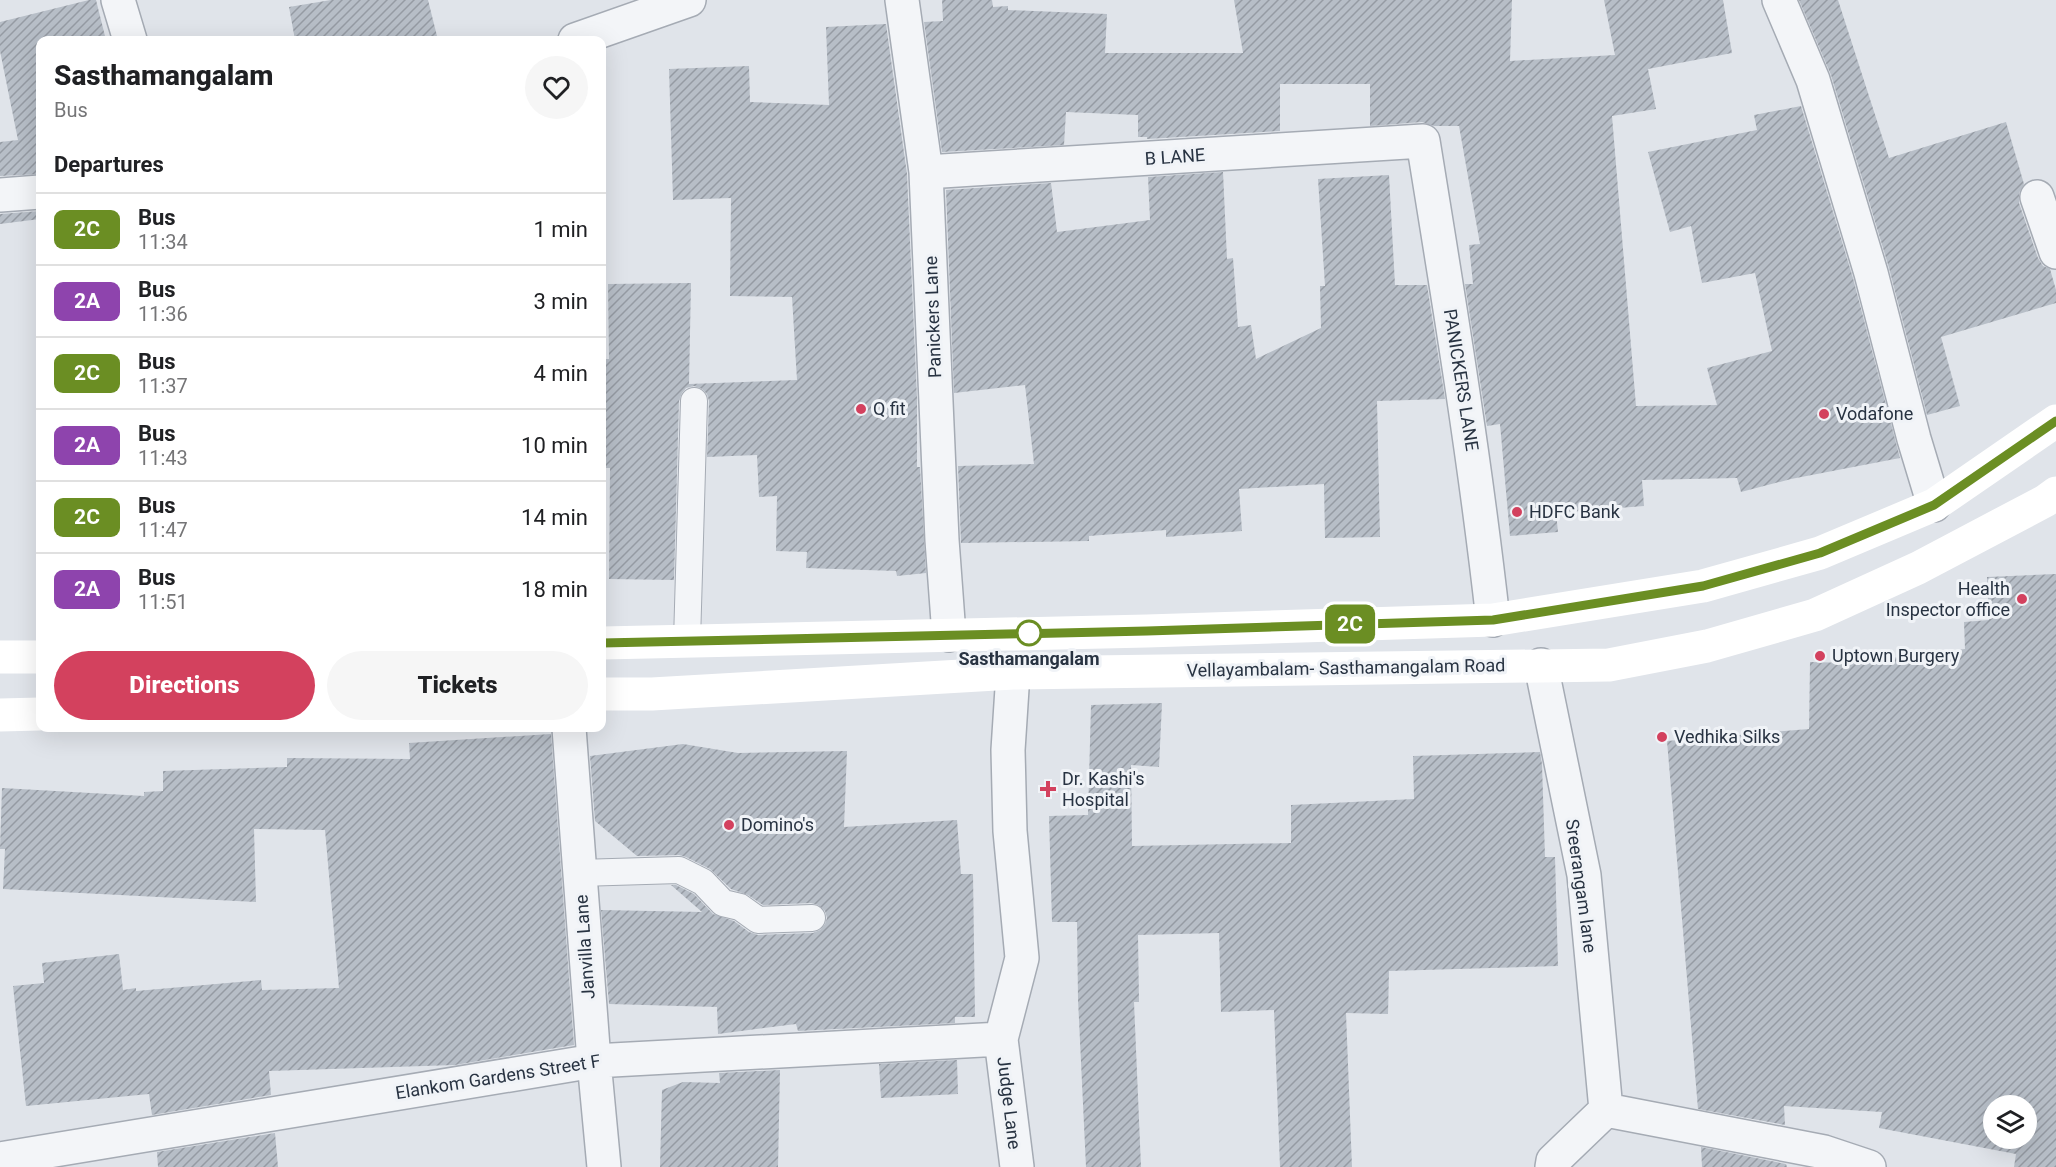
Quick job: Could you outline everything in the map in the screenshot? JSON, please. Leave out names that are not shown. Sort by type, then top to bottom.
[{"type":"main road","points":[[606,643],[1493,620],[1703,586],[1820,553],[1934,505],[2056,421]]},
{"type":"main road","name":"Vellayambalam- Sasthamangalam Road","points":[[606,694],[652,694],[1013,673],[1610,665],[1707,646],[1815,615],[1918,568],[2056,493]]},
{"type":"main road","points":[[0,657],[36,657]]},
{"type":"main road","points":[[0,715],[36,714]]},
{"type":"street","points":[[118,0],[129,36]]},
{"type":"street","points":[[586,36],[689,0]]},
{"type":"street","name":"Panickers Lane","points":[[902,0],[926,172],[942,540],[949,635]]},
{"type":"street","points":[[1779,0],[1813,80],[1871,273],[1914,439],[1934,505]]},
{"type":"street","name":"B LANE","points":[[926,172],[1423,141]]},
{"type":"street","name":"PANICKERS LANE","points":[[1423,141],[1465,397],[1493,620]]},
{"type":"street","points":[[0,195],[36,192]]},
{"type":"street","points":[[2037,198],[2056,252]]},
{"type":"street","name":"Sreerangam lane","points":[[1541,665],[1584,875],[1606,1110]]},
{"type":"street","points":[[1001,1038],[1022,958],[1010,831],[1008,750],[1013,673]]},
{"type":"street","name":"Janvilla Lane","points":[[569,732],[604,1167]]},
{"type":"street","name":"Elankom Gardens Street F","points":[[0,1159],[115,1154],[594,1061],[1001,1038]]},
{"type":"street","name":"Judge Lane","points":[[1001,1038],[1017,1167]]},
{"type":"street","points":[[1552,1167],[1553,1161],[1606,1110],[1824,1152],[1869,1167]]},
{"type":"lane","points":[[687,641],[694,401]]},
{"type":"lane","points":[[579,873],[679,870],[703,882],[723,903],[740,907],[758,920],[812,918]]},
{"type":"building","points":[[96,0],[105,36],[36,36],[36,174],[0,176],[0,142],[18,140],[0,51],[0,22]]},
{"type":"building","points":[[331,0],[428,0],[437,36],[294,36],[289,7]]},
{"type":"building","points":[[942,0],[992,0],[993,7],[1008,6],[1008,10],[1107,14],[1105,53],[1243,53],[1234,0],[1512,0],[1510,61],[1615,55],[1604,0],[1723,0],[1732,53],[1648,69],[1656,109],[1612,116],[1636,406],[1717,405],[1707,368],[1772,351],[1755,273],[1702,283],[1691,226],[1670,232],[1648,152],[1757,130],[1754,115],[1801,106],[1853,278],[1900,458],[1791,479],[1741,492],[1737,478],[1642,480],[1644,506],[1556,513],[1558,532],[1510,536],[1500,424],[1487,426],[1465,284],[1473,284],[1469,245],[1480,244],[1459,126],[1434,126],[1422,122],[1370,126],[1370,84],[1280,84],[1280,131],[1147,139],[1147,137],[1138,137],[1138,115],[1066,112],[1064,145],[942,152],[924,22],[943,21]]},
{"type":"building","points":[[1799,0],[1838,0],[1889,158],[2006,122],[2024,184],[2019,193],[2019,203],[2038,258],[2043,266],[2050,269],[2056,290],[2056,303],[1941,337],[1960,406],[1927,415],[1889,268],[1831,75]]},
{"type":"building","points":[[886,24],[907,174],[917,398],[917,467],[920,467],[926,573],[897,576],[896,571],[806,568],[807,552],[776,551],[777,496],[759,497],[757,455],[707,457],[709,401],[702,389],[694,386],[686,388],[679,401],[674,580],[609,579],[610,468],[606,468],[606,359],[609,359],[608,284],[691,283],[689,384],[797,380],[792,297],[730,296],[731,198],[673,200],[669,69],[749,66],[750,102],[829,105],[826,27]]},
{"type":"building","points":[[1223,172],[1227,259],[1233,258],[1238,327],[1251,325],[1256,359],[1321,328],[1320,286],[1325,286],[1318,179],[1389,175],[1395,285],[1427,285],[1445,399],[1377,401],[1380,537],[1325,538],[1324,484],[1239,489],[1242,531],[1166,537],[1166,530],[1089,536],[1089,541],[961,543],[958,466],[1034,464],[1025,385],[954,393],[946,190],[1051,183],[1057,232],[1150,220],[1148,177]]},
{"type":"building","points":[[36,211],[36,220],[0,224],[0,214]]},
{"type":"building","points":[[2056,574],[2056,1167],[2014,1167],[2016,1154],[1990,1149],[2037,1149],[2037,1095],[1983,1095],[1983,1148],[1879,1128],[1882,1112],[1784,1106],[1785,1125],[1698,1109],[1667,741],[1809,729],[1810,662],[1851,663],[1965,649],[1964,622],[1989,620],[1987,577]]},
{"type":"building","points":[[1162,703],[1159,767],[1131,765],[1132,846],[1291,843],[1291,805],[1414,799],[1413,756],[1540,752],[1545,857],[1555,857],[1558,966],[1389,971],[1388,1014],[1346,1013],[1352,1167],[1280,1167],[1274,1010],[1221,1012],[1219,933],[1138,935],[1139,1002],[1134,1002],[1141,1167],[1086,1167],[1078,999],[1077,922],[1052,922],[1049,816],[1088,815],[1091,705]]},
{"type":"building","points":[[551,734],[574,1045],[455,1065],[269,1071],[271,1095],[152,1115],[149,1094],[26,1106],[13,986],[44,983],[42,963],[119,954],[123,990],[136,988],[136,991],[261,980],[262,990],[339,988],[325,830],[254,829],[256,902],[3,889],[5,849],[0,849],[2,788],[144,796],[144,792],[163,791],[163,771],[287,767],[287,758],[410,759],[409,743]]},
{"type":"building","points":[[683,744],[738,753],[847,751],[844,827],[957,820],[961,874],[973,874],[975,1017],[955,1017],[955,1023],[798,1031],[796,1024],[718,1034],[717,1007],[609,1004],[601,910],[702,912],[671,885],[676,885],[694,894],[713,914],[734,921],[749,932],[758,935],[813,933],[820,930],[827,918],[825,911],[811,903],[763,905],[748,895],[731,889],[710,869],[686,857],[679,855],[637,856],[595,821],[590,756]]},
{"type":"building","points":[[957,1060],[958,1094],[881,1098],[879,1064]]},
{"type":"building","points":[[780,1070],[778,1167],[660,1167],[662,1090],[683,1082],[720,1083],[719,1073]]},
{"type":"building","points":[[275,1133],[278,1167],[158,1167],[157,1152]]},
{"type":"building","points":[[1701,1147],[1786,1164],[1787,1167],[1702,1167]]},
{"type":"bus line","name":"2C","points":[[606,643],[1147,631],[1493,620],[1703,586],[1820,553],[1934,505],[2056,421]]},
{"type":"place","name":"Q fit","points":[[861,409]]},
{"type":"place","name":"Vodafone","points":[[1824,414]]},
{"type":"place","name":"HDFC Bank","points":[[1517,512]]},
{"type":"place","name":"Health Inspector office","points":[[2022,599]]},
{"type":"place","name":"Sasthamangalam","points":[[1029,633]]},
{"type":"place","name":"Uptown Burgery","points":[[1820,656]]},
{"type":"place","name":"Vedhika Silks","points":[[1662,737]]},
{"type":"place","name":"Dr. Kashi's Hospital","points":[[1048,789]]},
{"type":"place","name":"Domino's","points":[[729,825]]}]
